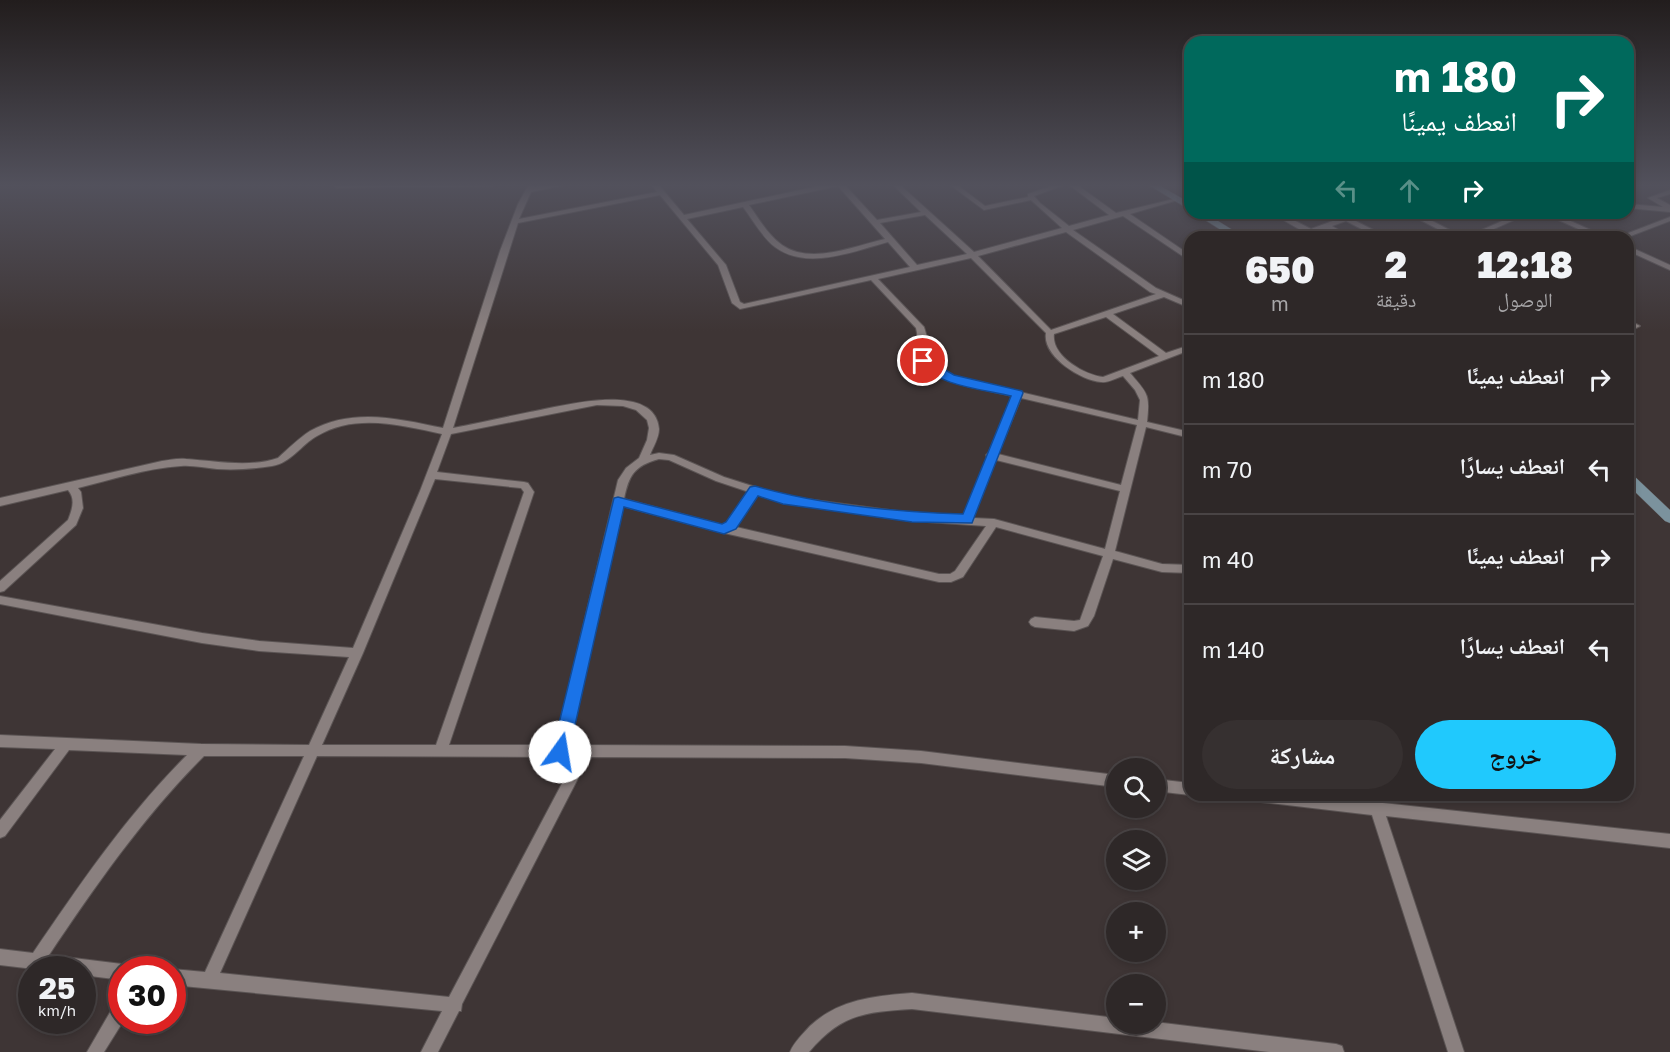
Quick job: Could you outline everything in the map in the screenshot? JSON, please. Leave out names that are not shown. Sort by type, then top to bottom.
[{"type":"street","points":[[209,980],[357,653],[431,475],[447,432],[510,233]]},
{"type":"street","points":[[695,233],[722,265],[726,280],[739,306],[748,307],[916,269],[1054,233]]},
{"type":"street","points":[[768,233],[776,243],[796,254],[813,257],[889,239]]},
{"type":"street","points":[[884,233],[916,269]]},
{"type":"street","points":[[949,233],[1050,333]]},
{"type":"street","points":[[1075,233],[1153,290],[1184,303]]},
{"type":"street","points":[[1153,233],[1184,254]]},
{"type":"street","points":[[1634,251],[1670,268]]},
{"type":"street","points":[[874,279],[920,327],[924,337],[923,361],[929,368],[950,378],[1184,434]]},
{"type":"street","points":[[1050,333],[1164,294]]},
{"type":"street","points":[[1106,313],[1165,356]]},
{"type":"street","points":[[1050,333],[1048,338],[1051,348],[1096,380],[1104,380],[1184,349]]},
{"type":"street","points":[[1035,622],[1074,626],[1084,623],[1109,554],[1142,423],[1144,400],[1139,389],[1125,372]]},
{"type":"street","points":[[967,519],[1018,393]]},
{"type":"street","points":[[0,502],[162,464],[184,462],[218,466],[273,464],[312,434],[338,422],[388,421],[447,432],[597,402],[618,402],[636,406],[646,414],[654,425],[654,432],[643,460]]},
{"type":"street","points":[[992,455],[1125,489]]},
{"type":"street","points":[[560,752],[618,501],[626,473],[643,460],[659,456],[671,457],[720,479],[783,499],[912,517],[967,519],[994,523],[1162,568],[1184,570]]},
{"type":"street","points":[[431,475],[524,485],[529,492],[440,751]]},
{"type":"street","points":[[1634,484],[1670,518]]},
{"type":"street","points":[[0,588],[72,522],[78,508],[76,492],[70,486]]},
{"type":"street","points":[[727,529],[755,491]]},
{"type":"street","points":[[618,501],[727,529],[939,578],[951,578],[959,574],[994,523]]},
{"type":"street","points":[[0,600],[202,638],[259,646],[357,653]]},
{"type":"street","points":[[0,741],[201,750],[845,752],[921,757],[1106,780]]},
{"type":"street","points":[[0,831],[67,743]]},
{"type":"street","points":[[40,956],[134,822],[160,790],[201,750]]},
{"type":"street","points":[[429,1052],[585,752]]},
{"type":"street","points":[[1166,786],[1184,788]]},
{"type":"street","points":[[1310,801],[1670,841]]},
{"type":"street","points":[[1377,808],[1456,1052]]},
{"type":"street","points":[[0,957],[18,960]]},
{"type":"street","points":[[186,978],[455,1005]]},
{"type":"street","points":[[798,1052],[825,1023],[849,1009],[875,1003],[912,1001],[1336,1052]]},
{"type":"street","points":[[95,1052],[108,1031]]},
{"type":"route","points":[[560,752],[599,592],[618,501],[724,530],[731,526],[755,491],[783,499],[912,517],[967,519],[1018,393],[950,378],[929,368],[923,361]]}]
